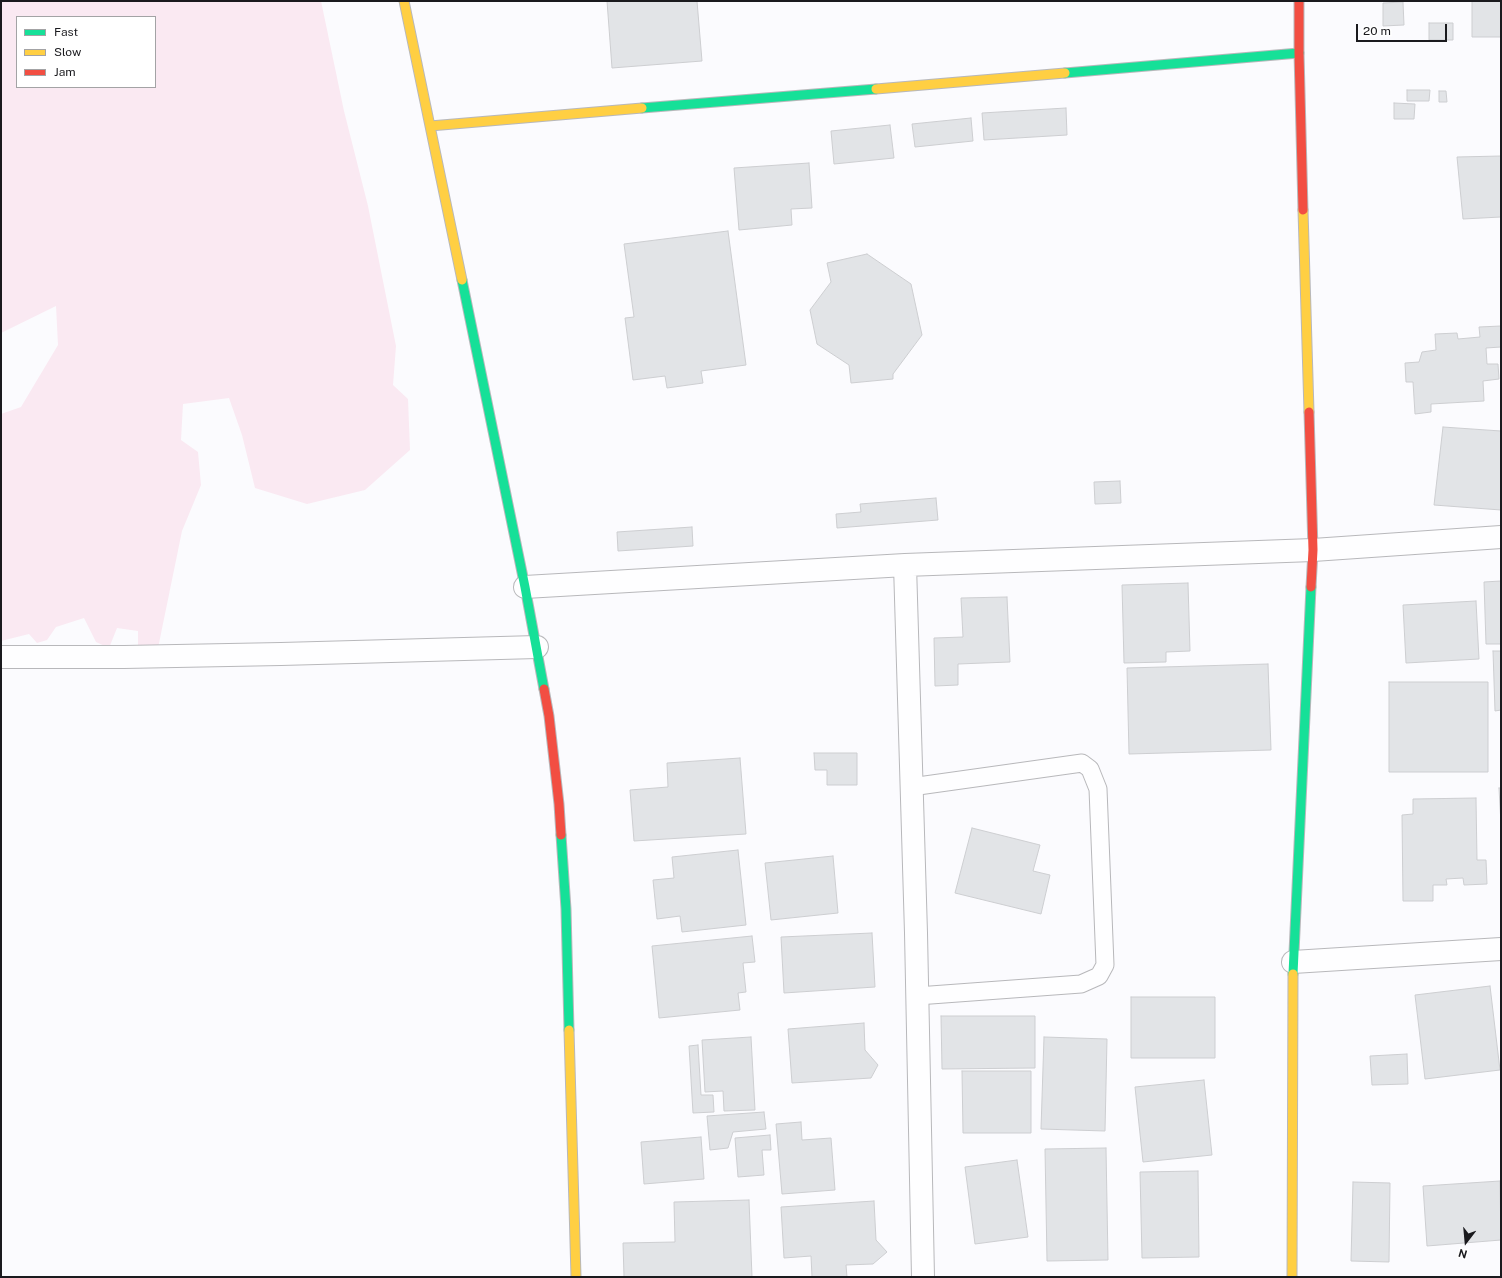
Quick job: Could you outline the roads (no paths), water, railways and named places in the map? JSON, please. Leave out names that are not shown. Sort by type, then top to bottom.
[{"type":"street","points":[[404,1],[525,587],[549,716],[559,804],[566,909],[576,1277]]},
{"type":"street","points":[[1292,1277],[1293,962],[1302,811],[1312,550],[1299,53],[1299,1]]},
{"type":"street","points":[[430,126],[1299,53]]},
{"type":"street","points":[[525,587],[905,565],[1312,550],[1501,538]]},
{"type":"street","points":[[905,565],[923,1277]]},
{"type":"street","points":[[1,657],[124,657],[537,647]]},
{"type":"street","points":[[1293,962],[1501,948]]},
{"type":"lane","points":[[911,788],[1082,763],[1090,769],[1098,789],[1105,965],[1099,976],[1081,984],[917,996]]}]
